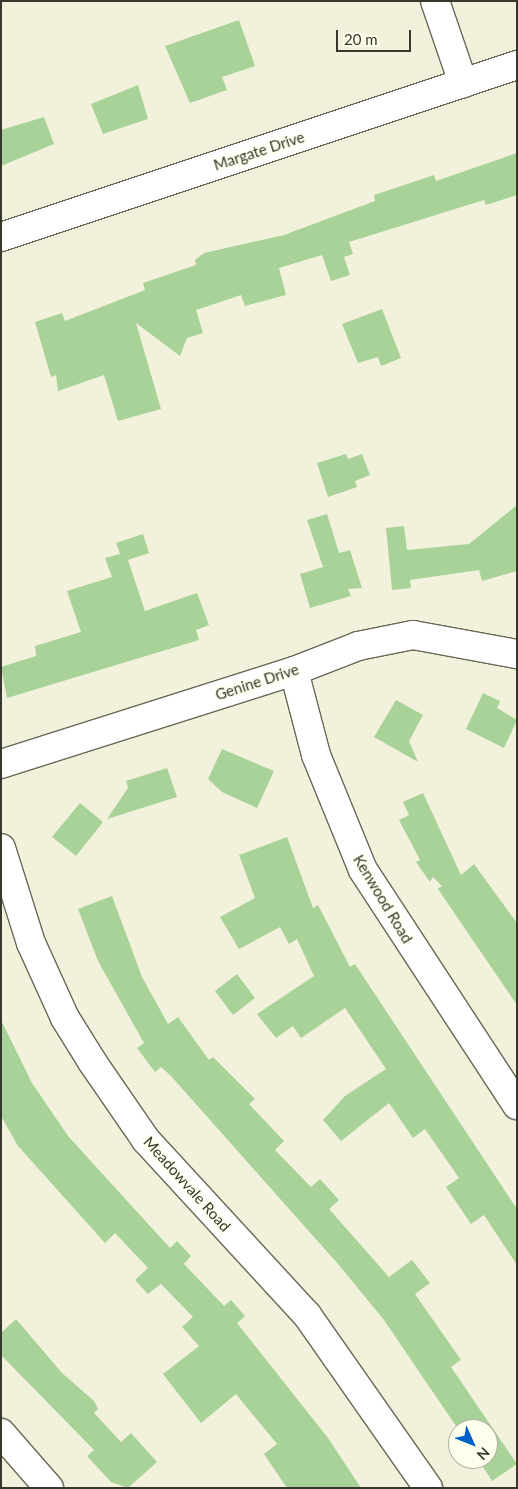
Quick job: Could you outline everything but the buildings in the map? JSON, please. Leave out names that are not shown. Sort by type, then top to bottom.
[{"type":"street","points":[[435,1],[463,83]]},
{"type":"street","name":"Margate Drive","points":[[1,237],[517,65]]},
{"type":"street","name":"Genine Drive","points":[[1,764],[294,671],[358,646],[413,635],[517,654]]},
{"type":"street","name":"Kenwood Road","points":[[294,671],[316,755],[363,870],[517,1105]]},
{"type":"street","name":"Meadowvale Road","points":[[1,848],[31,943],[65,1018],[93,1063],[146,1140],[307,1315],[428,1488]]},
{"type":"street","points":[[1,1433],[49,1488]]}]
